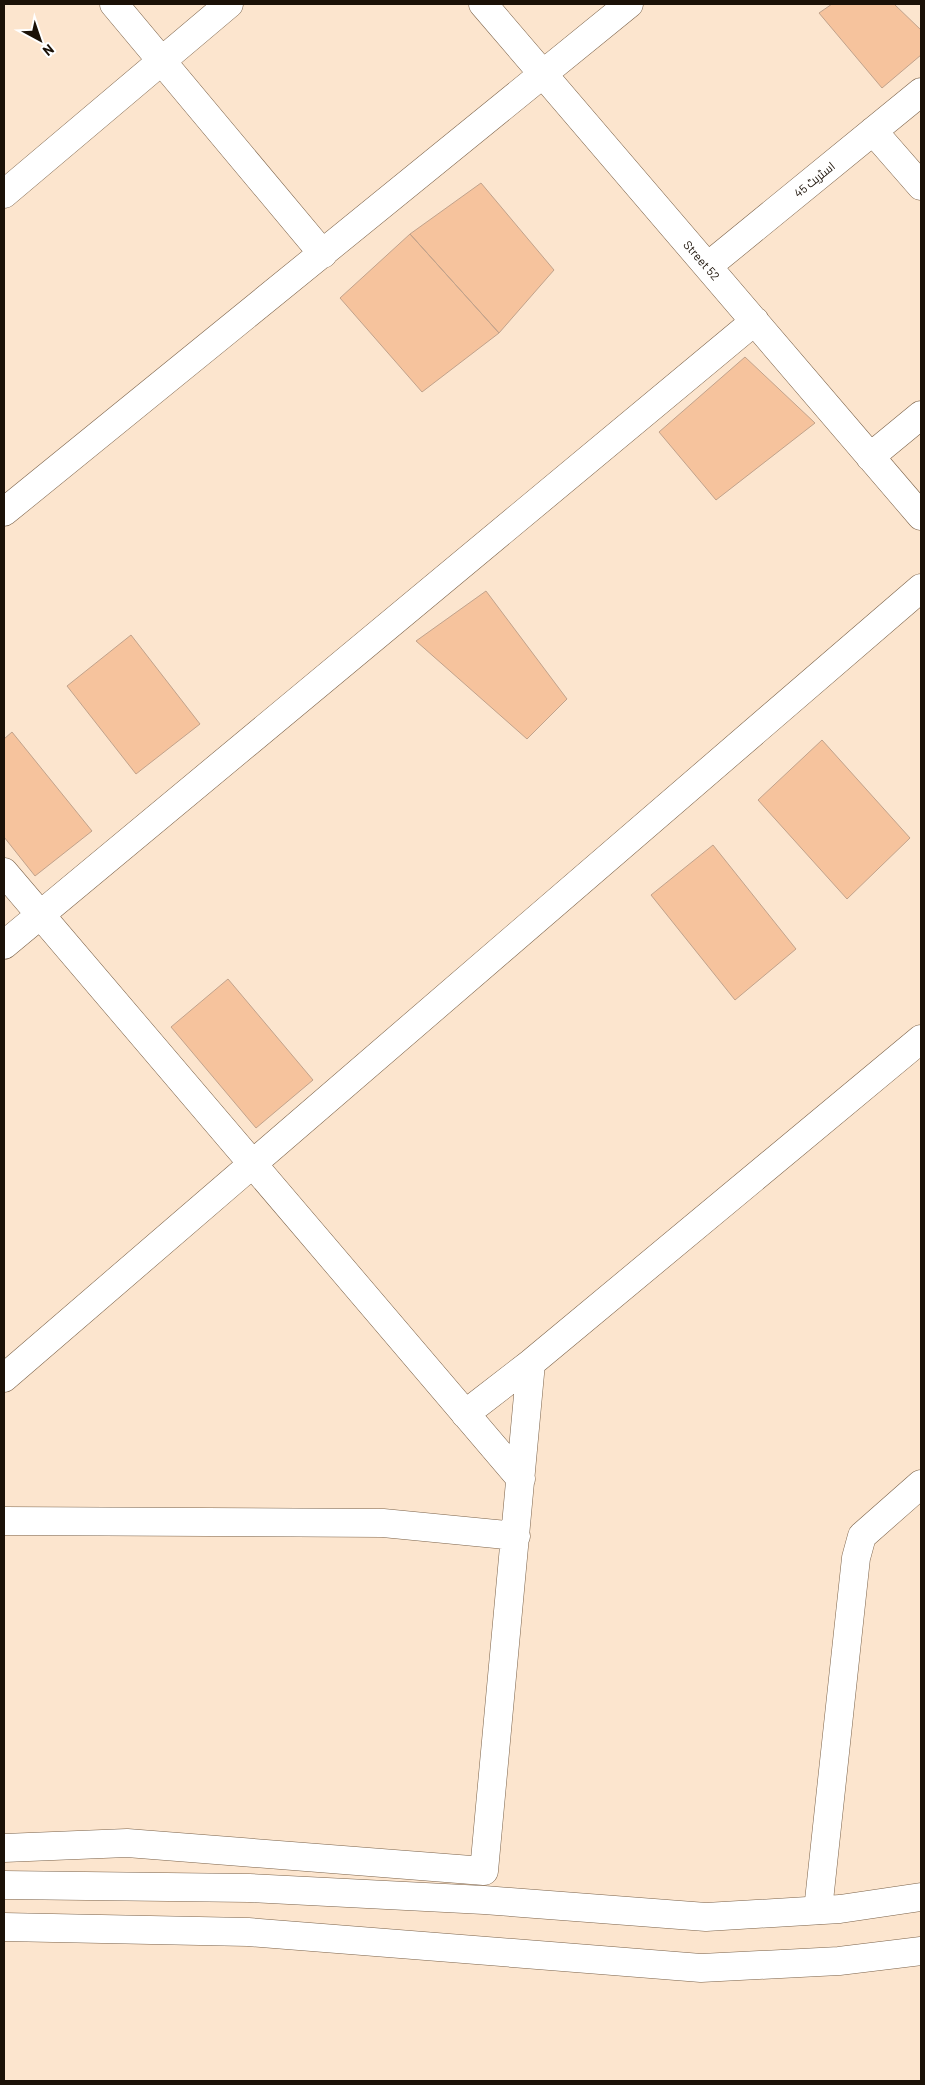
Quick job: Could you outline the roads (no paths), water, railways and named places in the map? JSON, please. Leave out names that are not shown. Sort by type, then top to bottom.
[{"type":"street","points":[[114,4],[323,254]]},
{"type":"street","points":[[4,194],[229,4]]},
{"type":"street","name":"Street 52","points":[[483,4],[921,516]]},
{"type":"street","points":[[4,512],[629,4]]},
{"type":"street","name":"اسٹریٹ 45","points":[[708,266],[921,92]]},
{"type":"street","points":[[873,131],[921,186]]},
{"type":"street","points":[[4,945],[755,321]]},
{"type":"street","points":[[870,457],[921,415]]},
{"type":"street","points":[[4,1378],[921,588]]},
{"type":"street","points":[[4,872],[521,1479]]},
{"type":"street","points":[[465,1414],[531,1363],[921,1039]]},
{"type":"street","points":[[4,1848],[126,1843],[484,1871],[531,1363]]},
{"type":"street","points":[[818,1910],[856,1558],[862,1536],[921,1484]]},
{"type":"street","points":[[4,1521],[383,1523],[516,1536]]},
{"type":"street","points":[[4,1885],[249,1888],[484,1900],[706,1917],[840,1909],[921,1896]]},
{"type":"street","points":[[4,1927],[248,1932],[701,1968],[838,1961],[921,1951]]}]
